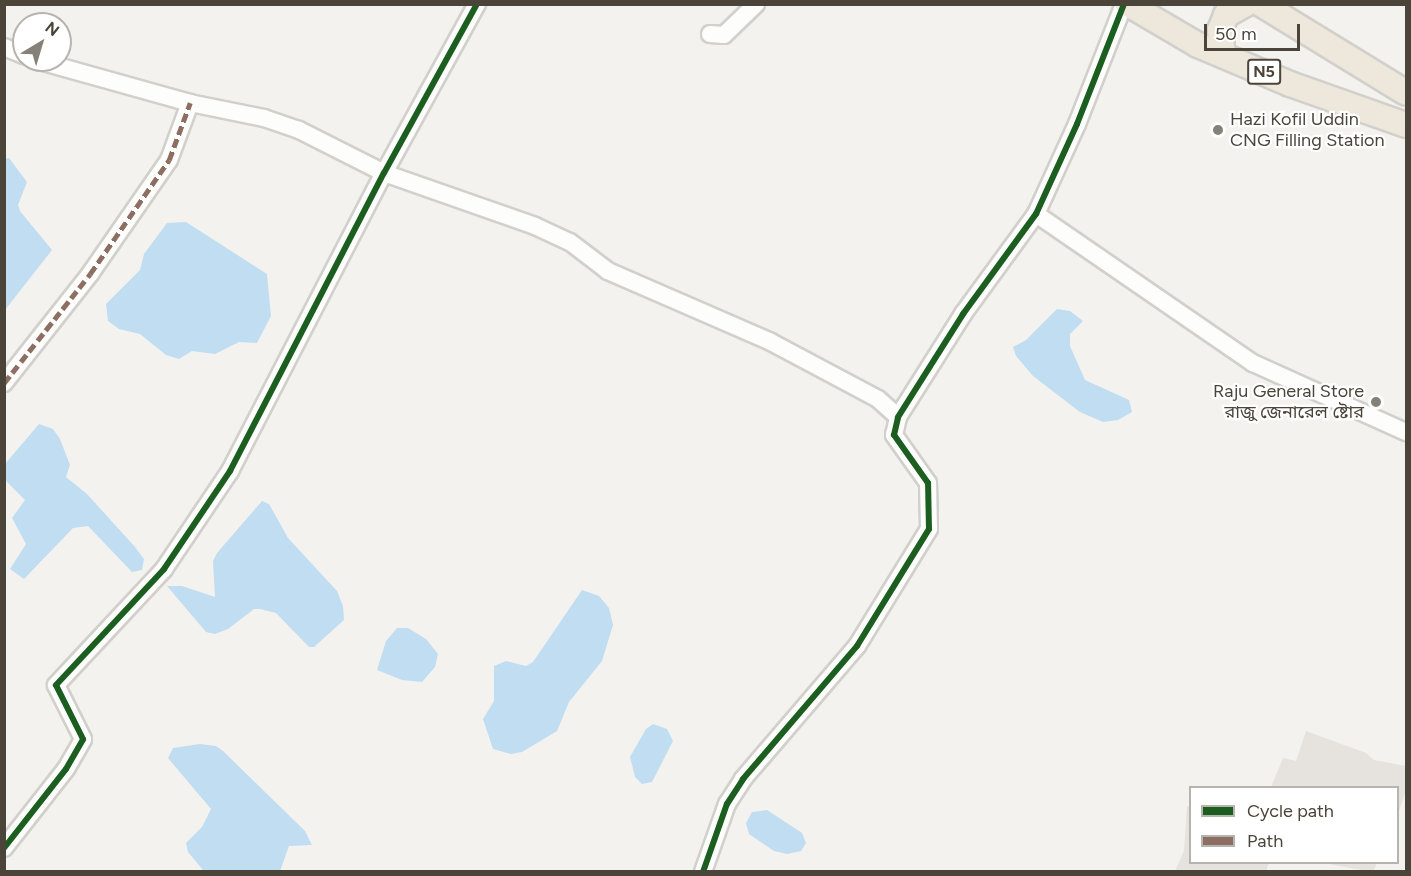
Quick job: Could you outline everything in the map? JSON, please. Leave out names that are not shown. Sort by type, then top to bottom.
[{"type":"highway","points":[[1224,55],[1220,30],[1226,15],[1246,4]]},
{"type":"highway","points":[[1261,4],[1407,93]]},
{"type":"highway","name":"N5","points":[[1134,6],[1224,55],[1290,84],[1407,125]]},
{"type":"street","points":[[4,848],[66,769],[82,739],[56,685],[164,569],[230,471],[384,173],[477,4]]},
{"type":"street","points":[[710,34],[724,35],[756,4]]},
{"type":"street","points":[[703,872],[727,804],[857,646],[929,529],[928,483],[894,435],[898,417],[963,314],[1036,214],[1134,6]]},
{"type":"street","points":[[72,70],[190,103],[290,127],[384,173],[535,226],[570,242],[608,271],[769,341],[878,399],[898,417]]},
{"type":"street","points":[[4,383],[90,274],[169,160],[190,103]]},
{"type":"street","points":[[1036,214],[1253,363],[1407,432]]},
{"type":"shaded area","points":[[1306,731],[1366,753],[1374,760],[1406,766],[1406,791],[1399,810],[1399,786],[1271,786],[1283,758],[1296,761]]},
{"type":"shaded area","points":[[1187,806],[1189,807],[1189,864],[1269,864],[1266,871],[1175,871],[1184,851]]},
{"type":"shaded area","points":[[1329,864],[1377,864],[1373,872]]},
{"type":"water","points":[[9,158],[27,182],[18,205],[20,211],[52,250],[5,310],[4,159]]},
{"type":"water","points":[[186,222],[267,274],[271,316],[257,343],[239,342],[215,354],[192,351],[179,359],[166,355],[140,334],[119,329],[108,321],[106,304],[140,270],[144,254],[167,223]]},
{"type":"water","points":[[1057,309],[1070,311],[1083,321],[1070,334],[1070,346],[1085,380],[1129,400],[1132,412],[1118,420],[1103,422],[1080,412],[1033,376],[1016,356],[1013,347],[1026,340]]},
{"type":"water","points":[[39,424],[53,429],[60,439],[70,465],[66,477],[87,494],[135,547],[144,559],[142,570],[132,572],[88,526],[73,528],[24,579],[10,569],[26,544],[12,518],[25,500],[5,480],[5,464]]},
{"type":"water","points":[[262,501],[269,504],[288,538],[337,591],[343,606],[344,620],[314,647],[309,647],[276,613],[260,609],[254,609],[228,629],[215,634],[206,632],[167,586],[182,586],[215,597],[213,561],[217,553]]},
{"type":"water","points":[[582,590],[599,596],[609,608],[613,625],[602,661],[569,702],[557,731],[522,752],[511,754],[493,749],[483,719],[494,701],[494,666],[506,661],[526,666],[533,662]]},
{"type":"water","points":[[397,628],[408,628],[426,639],[438,654],[435,667],[422,682],[402,680],[377,670],[386,641]]},
{"type":"water","points":[[653,724],[667,729],[673,741],[652,782],[642,784],[635,777],[630,757],[646,729]]},
{"type":"water","points":[[200,744],[216,746],[223,751],[305,831],[312,845],[289,846],[280,871],[203,870],[188,852],[186,843],[202,827],[211,809],[168,758],[173,748]]},
{"type":"water","points":[[767,810],[802,833],[806,843],[801,851],[787,854],[774,851],[749,834],[746,823],[752,812]]},
{"type":"marked path","points":[[4,383],[90,274],[169,160],[190,103]]},
{"type":"cycle path","points":[[4,848],[66,769],[83,739],[56,685],[164,569],[230,471],[384,173],[477,4]]},
{"type":"cycle path","points":[[703,872],[727,804],[743,779],[857,646],[929,529],[928,483],[894,435],[898,417],[963,314],[1036,214],[1077,124],[1124,4]]},
{"type":"place","name":"Hazi Kofil Uddin CNG Filling Station","points":[[1218,130]]},
{"type":"place","name":"Raju General Store রাজু জেনারেল ষ্টোর","points":[[1376,402]]}]
